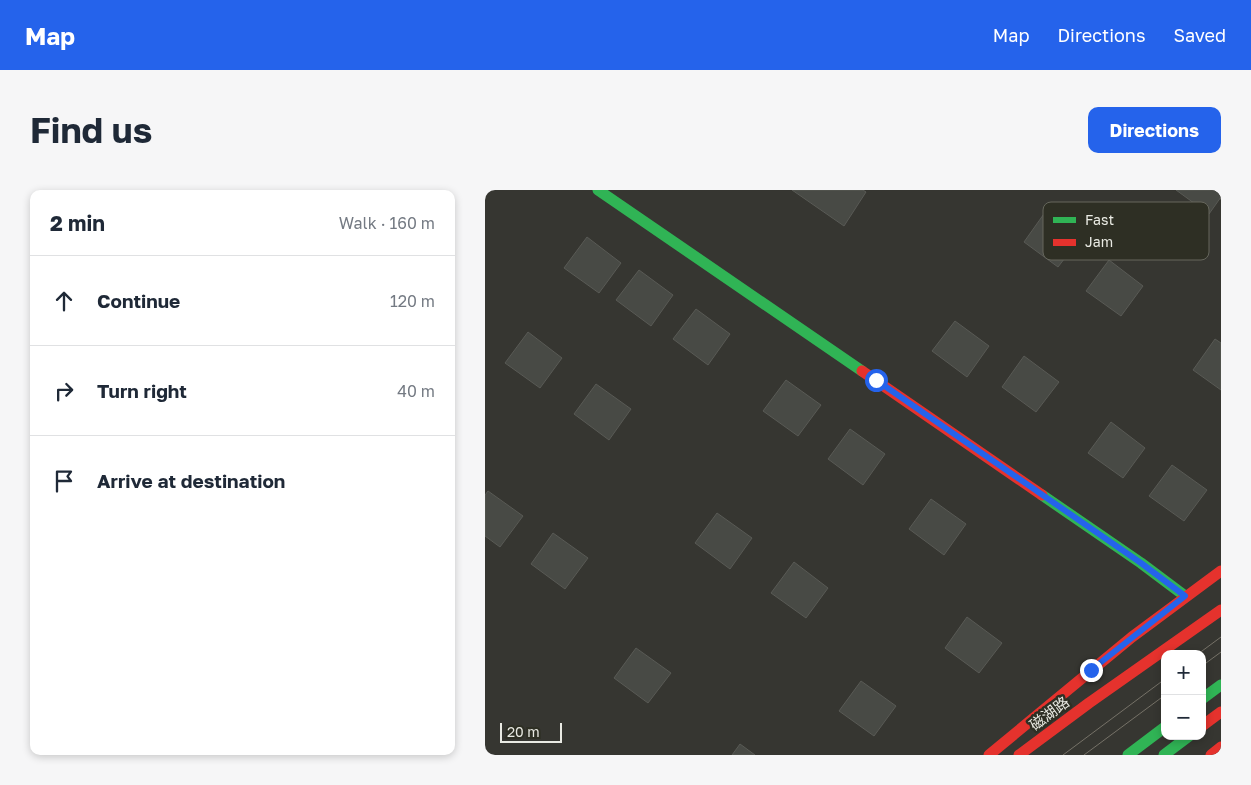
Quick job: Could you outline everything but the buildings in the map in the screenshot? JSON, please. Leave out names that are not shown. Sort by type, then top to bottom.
[{"type":"street","points":[[598,190],[1109,541],[1185,596]]},
{"type":"street","points":[[989,755],[1091,670],[1185,596],[1221,571]]},
{"type":"street","name":"磁湖路","points":[[1019,755],[1221,610]]},
{"type":"street","points":[[1206,696],[1221,685]]},
{"type":"street","points":[[1206,723],[1221,712]]},
{"type":"street","points":[[1128,755],[1161,730]]},
{"type":"street","points":[[1164,755],[1184,740]]},
{"type":"street","points":[[1211,755],[1221,747]]},
{"type":"tram line","points":[[1203,650],[1221,637]]},
{"type":"tram line","points":[[1206,663],[1221,652]]},
{"type":"tram line","points":[[1063,755],[1161,682]]},
{"type":"tram line","points":[[1084,755],[1161,698]]},
{"type":"traffic: fast","points":[[598,190],[862,371]]},
{"type":"traffic: fast","points":[[1042,495],[1141,563],[1185,596]]},
{"type":"traffic: fast","points":[[1206,696],[1221,685]]},
{"type":"traffic: fast","points":[[1128,755],[1161,730]]},
{"type":"traffic: fast","points":[[1164,755],[1184,740]]},
{"type":"traffic: jam","points":[[862,371],[1042,495]]},
{"type":"traffic: jam","points":[[989,755],[1132,637],[1221,571]]},
{"type":"traffic: jam","points":[[1019,755],[1221,610]]},
{"type":"traffic: jam","points":[[1206,723],[1221,712]]},
{"type":"traffic: jam","points":[[1211,755],[1221,747]]},
{"type":"route","points":[[876,380],[1141,563],[1185,596],[1091,670]]}]
